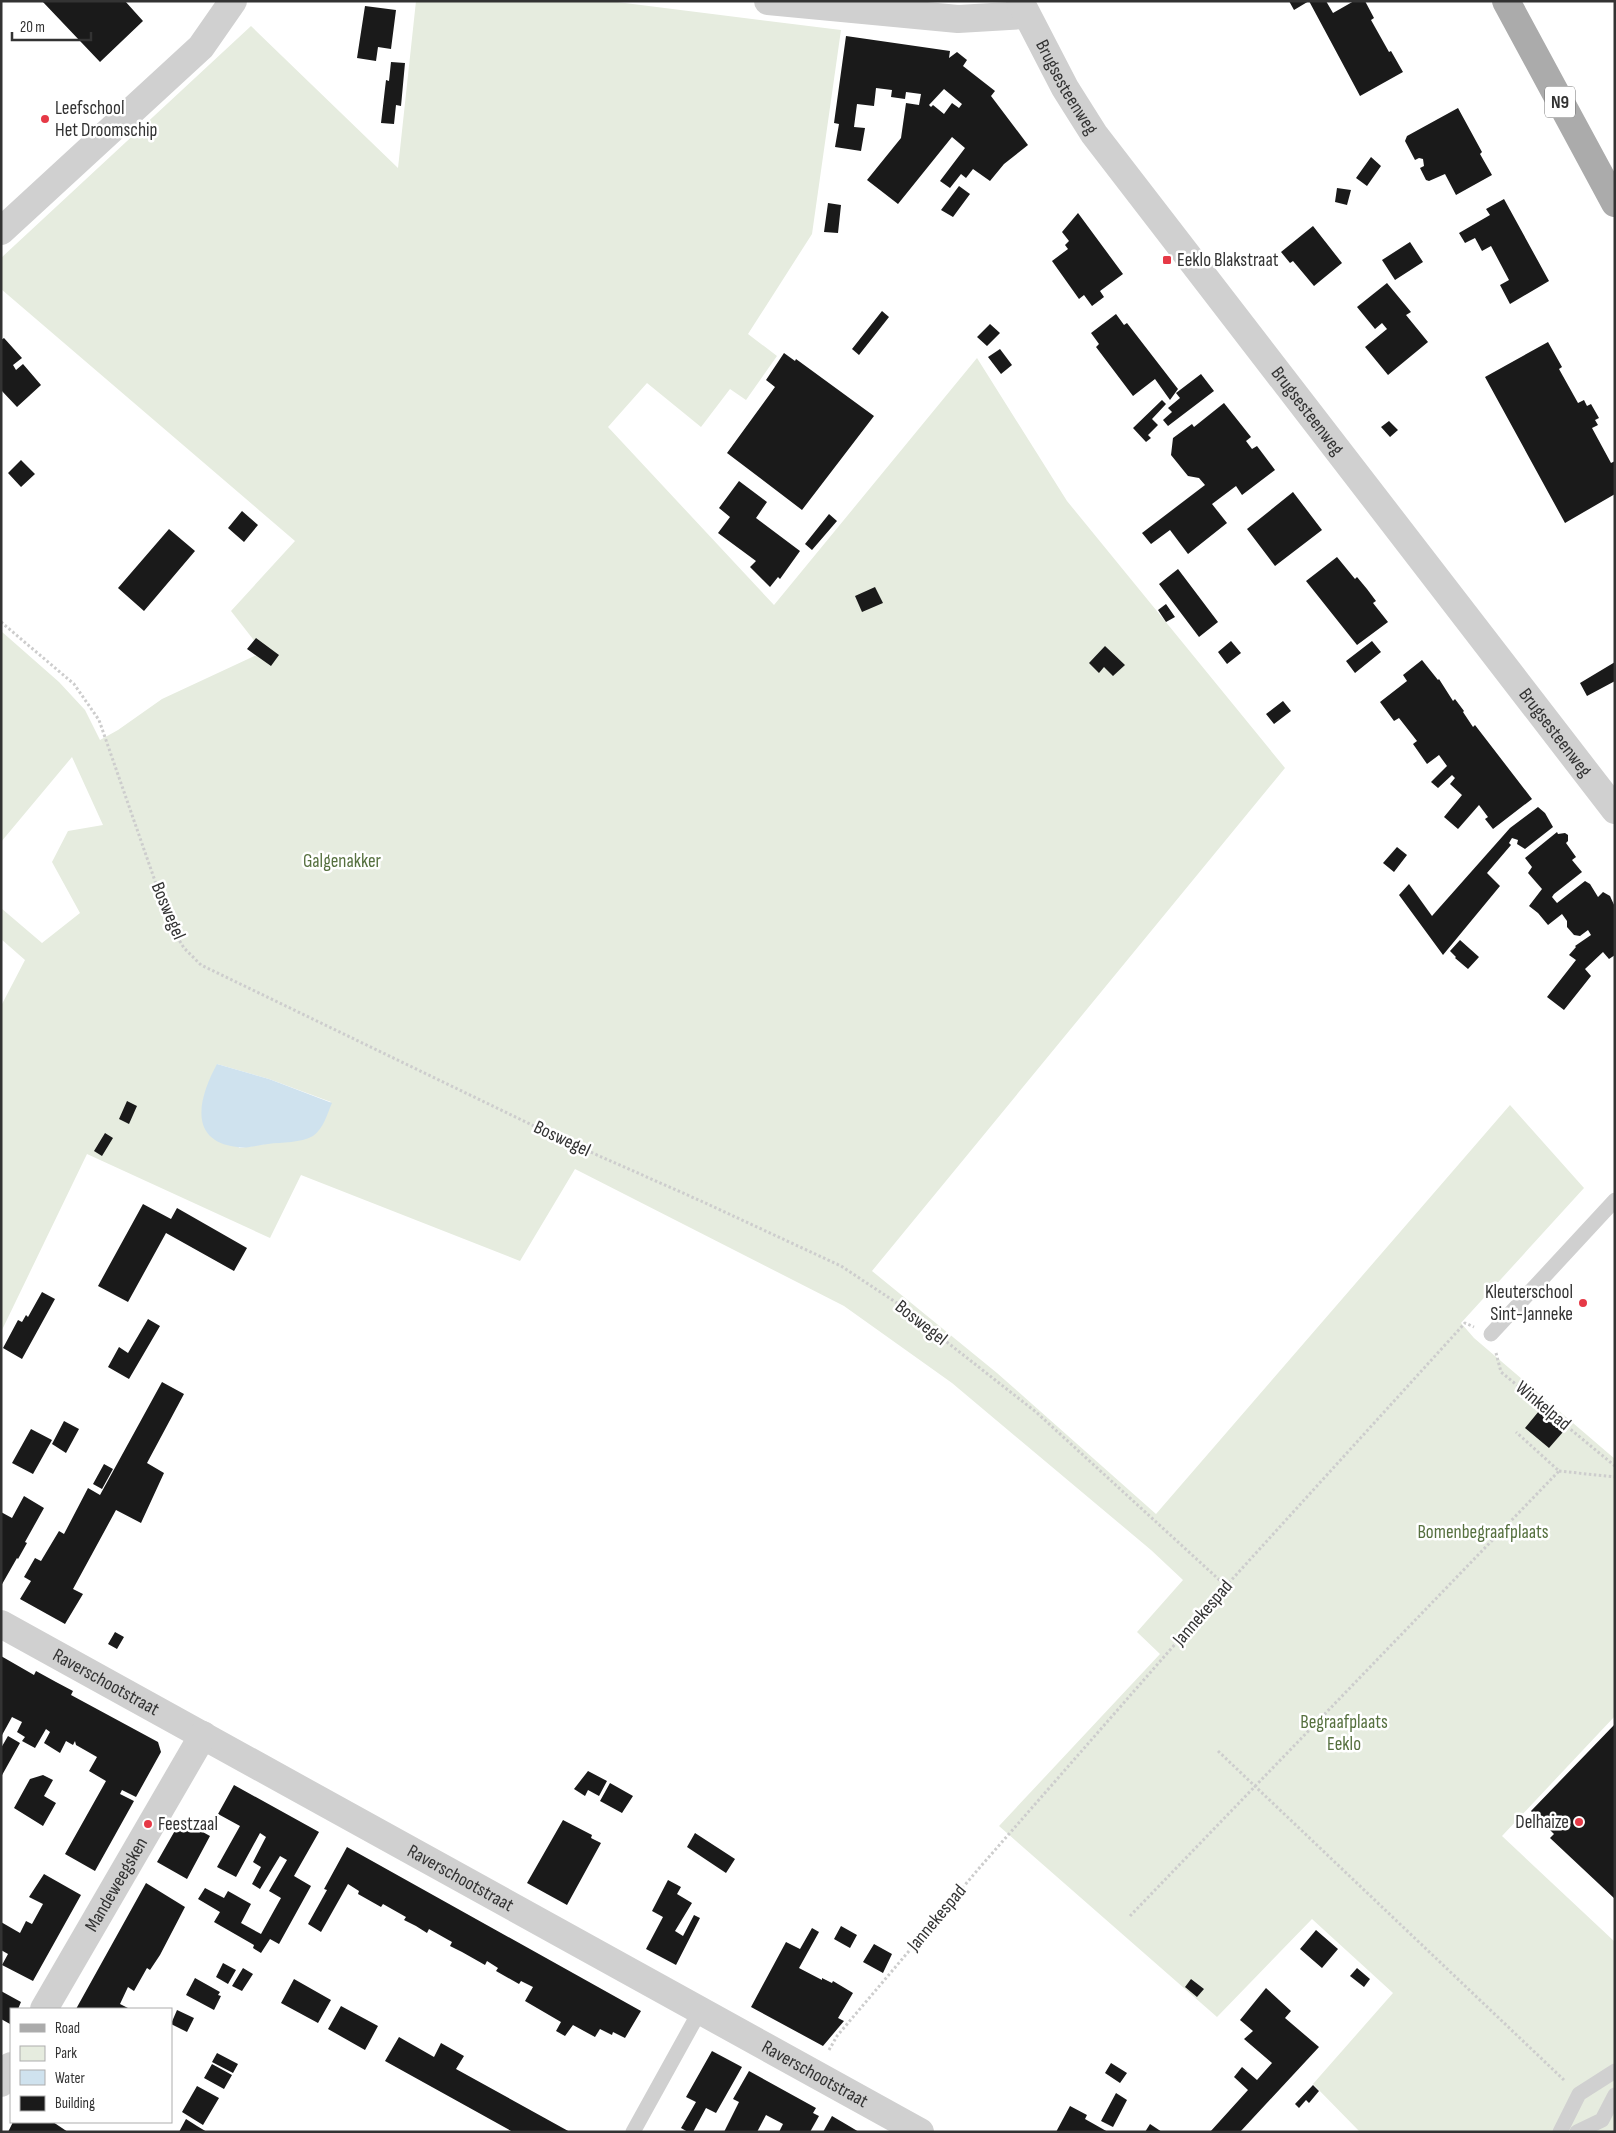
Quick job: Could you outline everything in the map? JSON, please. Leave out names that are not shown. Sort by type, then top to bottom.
[{"type":"main road","name":"N9","points":[[1506,1],[1615,203]]},
{"type":"street","points":[[1,231],[201,47],[233,1],[248,3],[255,1]]},
{"type":"street","points":[[768,1],[958,19],[1023,8]]},
{"type":"street","name":"Brugsesteenweg","points":[[1023,8],[1065,88],[1094,134],[1615,810]]},
{"type":"street","name":"Raverschootstraat","points":[[1,1624],[920,2132]]},
{"type":"street","name":"Mandeweegsken","points":[[45,2008],[203,1735]]},
{"type":"street","points":[[1,2083],[10,2068]]},
{"type":"lane","points":[[1491,1334],[1615,1200]]},
{"type":"lane","points":[[633,2132],[701,2010]]},
{"type":"lane","points":[[1560,2132],[1579,2094],[1615,2071]]},
{"type":"lane","points":[[1577,2132],[1602,2120],[1615,2095]]},
{"type":"path","name":"Boswegel","points":[[1,622],[74,684],[99,720],[171,927],[184,948],[201,965],[561,1139],[841,1266],[897,1303],[1036,1412],[1226,1586]]},
{"type":"path","name":"Jannekespad","points":[[816,2073],[837,2036],[981,1866],[1226,1586],[1465,1323],[1491,1334]]},
{"type":"path","name":"Winkelpad","points":[[1491,1334],[1501,1372],[1615,1466]]},
{"type":"path","points":[[1516,1432],[1559,1471],[1615,1477]]},
{"type":"path","points":[[1130,1916],[1559,1471]]},
{"type":"path","points":[[1218,1751],[1579,2094]]},
{"type":"green space","points":[[416,1],[609,1],[841,30],[812,234],[748,334],[777,356],[746,400],[730,389],[701,427],[647,383],[608,427],[774,605],[977,358],[1067,501],[1285,768],[872,1271],[997,1373],[1156,1514],[1510,1105],[1584,1188],[1461,1323],[1474,1338],[1615,1459],[1615,1716],[1502,1836],[1615,1942],[1615,2132],[1360,2132],[1313,2084],[1393,1993],[1312,1919],[1217,2017],[999,1826],[1160,1654],[1137,1632],[1183,1580],[1151,1550],[952,1383],[844,1306],[575,1169],[520,1261],[301,1175],[270,1238],[87,1154],[1,1332],[1,1006],[25,960],[1,939],[1,908],[42,943],[80,913],[52,862],[68,831],[103,825],[72,757],[1,842],[1,631],[59,682],[85,710],[100,740],[118,730],[162,699],[263,652],[231,611],[295,541],[1,289],[1,258],[251,26],[398,168]],"holes":[[[217,1064],[269,1079],[331,1102],[265,1144],[239,1148]]]},
{"type":"water","points":[[217,1064],[269,1079],[332,1103],[323,1125],[313,1136],[297,1141],[245,1148],[221,1143],[210,1136],[204,1127],[202,1116],[205,1090]]},
{"type":"building","points":[[42,1],[125,1],[143,21],[100,62]]},
{"type":"building","points":[[1289,1],[1309,1],[1294,10]]},
{"type":"building","points":[[1309,1],[1326,1],[1333,13],[1354,1],[1365,1],[1374,18],[1371,20],[1403,72],[1360,96]]},
{"type":"building","points":[[365,6],[396,10],[391,49],[378,47],[376,61],[357,58]]},
{"type":"building","points":[[846,36],[950,51],[949,58],[957,52],[967,60],[963,66],[995,91],[991,96],[1028,145],[1004,164],[990,181],[973,169],[966,178],[961,174],[950,188],[940,181],[965,148],[952,137],[898,204],[867,180],[901,138],[906,103],[919,105],[921,94],[906,92],[905,99],[891,97],[892,90],[876,88],[874,106],[857,104],[854,127],[865,128],[861,151],[835,147],[839,124],[834,123]],"holes":[[[944,89],[962,104],[959,108],[952,103],[944,114],[933,105],[931,107],[929,105]]]},
{"type":"building","points":[[391,62],[405,63],[401,106],[396,105],[394,124],[381,123],[386,80],[389,81]]},
{"type":"building","points":[[1458,108],[1492,175],[1456,195],[1445,174],[1429,181],[1426,180],[1420,168],[1424,166],[1423,159],[1415,160],[1405,141],[1407,136]]},
{"type":"building","points":[[1371,157],[1381,166],[1367,186],[1356,178]]},
{"type":"building","points":[[959,186],[970,194],[953,217],[941,210]]},
{"type":"building","points":[[1337,188],[1351,190],[1347,205],[1335,202]]},
{"type":"building","points":[[1504,199],[1549,281],[1510,304],[1500,285],[1509,280],[1491,246],[1482,251],[1475,238],[1465,243],[1459,233],[1490,215],[1486,209]]},
{"type":"building","points":[[828,203],[841,205],[838,233],[824,232]]},
{"type":"building","points":[[1078,213],[1123,274],[1100,291],[1104,297],[1092,306],[1084,295],[1079,299],[1052,261],[1068,249],[1065,245],[1069,241],[1062,232]]},
{"type":"building","points":[[1313,226],[1342,263],[1314,286],[1293,261],[1290,263],[1281,252]]},
{"type":"building","points":[[1410,242],[1423,262],[1395,280],[1382,260]]},
{"type":"building","points":[[1387,283],[1411,312],[1406,315],[1428,342],[1388,375],[1365,347],[1387,329],[1382,323],[1375,329],[1357,307]]},
{"type":"building","points":[[882,311],[889,317],[859,355],[852,349]]},
{"type":"building","points":[[1116,314],[1124,325],[1127,323],[1178,389],[1170,400],[1155,379],[1133,396],[1096,347],[1099,344],[1091,333]]},
{"type":"building","points":[[990,324],[1000,333],[987,346],[977,337]]},
{"type":"building","points":[[4,338],[22,358],[13,365],[16,370],[23,364],[41,385],[17,407],[1,390],[1,340]]},
{"type":"building","points":[[1548,342],[1562,367],[1559,369],[1578,403],[1584,400],[1587,406],[1591,404],[1599,418],[1595,420],[1598,425],[1592,428],[1611,463],[1615,461],[1615,494],[1565,523],[1485,377]]},
{"type":"building","points":[[1000,349],[1012,365],[1001,374],[988,357]]},
{"type":"building","points":[[784,353],[795,361],[796,359],[874,416],[802,510],[727,453],[775,387],[766,380]]},
{"type":"building","points":[[1201,374],[1214,391],[1168,426],[1163,420],[1172,412],[1168,408],[1180,398],[1176,393]]},
{"type":"building","points":[[1162,400],[1166,404],[1152,419],[1158,425],[1148,435],[1151,438],[1146,442],[1133,428]]},
{"type":"building","points":[[1224,403],[1251,437],[1246,441],[1252,449],[1257,446],[1275,470],[1242,495],[1236,486],[1212,504],[1227,523],[1188,554],[1170,530],[1151,544],[1142,533],[1205,485],[1199,478],[1188,476],[1171,455],[1173,438],[1192,424],[1194,427]]},
{"type":"building","points":[[1389,421],[1398,430],[1390,437],[1381,427]]},
{"type":"building","points":[[21,460],[35,474],[21,487],[8,473]]},
{"type":"building","points":[[739,481],[767,502],[756,518],[800,551],[780,579],[778,577],[770,587],[750,567],[756,561],[718,533],[730,517],[719,508]]},
{"type":"building","points":[[1293,492],[1322,530],[1275,566],[1247,529]]},
{"type":"building","points":[[242,511],[258,525],[244,542],[228,528]]},
{"type":"building","points":[[829,514],[837,521],[812,550],[805,544]]},
{"type":"building","points":[[169,529],[195,551],[144,611],[118,588]]},
{"type":"building","points":[[1337,557],[1355,579],[1357,577],[1367,589],[1376,601],[1373,603],[1388,622],[1357,645],[1306,581]]},
{"type":"building","points":[[1178,569],[1218,622],[1199,637],[1159,584]]},
{"type":"building","points":[[875,587],[883,603],[862,612],[855,596]]},
{"type":"building","points":[[1166,604],[1175,617],[1166,622],[1158,610]]},
{"type":"building","points":[[256,638],[279,655],[271,666],[247,649]]},
{"type":"building","points":[[1231,641],[1241,653],[1227,664],[1218,652]]},
{"type":"building","points":[[1372,641],[1381,652],[1355,673],[1346,661]]},
{"type":"building","points":[[1105,646],[1125,665],[1113,676],[1104,667],[1099,673],[1089,663]]},
{"type":"building","points":[[1422,660],[1439,679],[1453,701],[1455,699],[1473,727],[1475,725],[1532,799],[1493,829],[1485,819],[1488,817],[1479,805],[1458,829],[1444,817],[1462,795],[1450,784],[1455,778],[1452,775],[1438,788],[1431,782],[1447,766],[1439,755],[1427,764],[1413,744],[1417,741],[1399,718],[1394,721],[1380,702],[1407,681],[1403,675]]},
{"type":"building","points":[[1615,662],[1615,681],[1587,696],[1580,683]]},
{"type":"building","points":[[1283,701],[1291,711],[1274,724],[1266,714]]},
{"type":"building","points":[[1538,807],[1545,813],[1553,827],[1525,849],[1517,844],[1518,840],[1512,838],[1509,843],[1511,845],[1487,873],[1500,886],[1443,955],[1399,895],[1409,884],[1432,916],[1510,828]]},
{"type":"building","points":[[1557,832],[1558,834],[1565,833],[1568,835],[1566,843],[1576,857],[1572,860],[1582,872],[1552,897],[1557,903],[1585,881],[1590,884],[1598,897],[1603,892],[1610,896],[1615,907],[1615,955],[1609,959],[1603,952],[1585,969],[1591,976],[1564,1010],[1547,997],[1576,960],[1569,955],[1575,946],[1591,935],[1588,930],[1580,936],[1574,935],[1567,927],[1567,921],[1562,914],[1548,925],[1529,906],[1542,889],[1528,873],[1532,867],[1525,858]]},
{"type":"building","points":[[1397,847],[1407,855],[1394,872],[1383,863]]},
{"type":"building","points":[[1460,940],[1479,957],[1468,969],[1450,951]]},
{"type":"building","points":[[127,1101],[137,1106],[129,1124],[119,1119]]},
{"type":"building","points":[[105,1133],[113,1138],[102,1156],[94,1151]]},
{"type":"building","points":[[143,1204],[171,1219],[177,1208],[247,1248],[234,1271],[166,1233],[128,1302],[98,1286]]},
{"type":"building","points":[[42,1292],[55,1299],[22,1359],[3,1348],[18,1320],[22,1322],[26,1315],[28,1317]]},
{"type":"building","points":[[148,1319],[160,1326],[129,1379],[108,1367],[119,1347],[128,1353]]},
{"type":"building","points":[[162,1382],[184,1394],[147,1463],[164,1473],[141,1523],[116,1510],[73,1589],[83,1594],[65,1624],[20,1599],[31,1581],[24,1577],[35,1558],[41,1561],[59,1531],[64,1534],[88,1488],[100,1495]]},
{"type":"building","points":[[1539,1411],[1563,1432],[1549,1448],[1525,1428]]},
{"type":"building","points":[[64,1421],[79,1429],[66,1453],[52,1444]]},
{"type":"building","points":[[31,1429],[52,1440],[33,1474],[12,1463]]},
{"type":"building","points":[[104,1464],[113,1469],[102,1489],[93,1484]]},
{"type":"building","points":[[24,1496],[44,1508],[25,1542],[27,1543],[1,1586],[1,1512],[12,1518]]},
{"type":"building","points":[[115,1632],[124,1637],[117,1649],[108,1644]]},
{"type":"building","points":[[1,1656],[34,1675],[36,1671],[73,1691],[71,1695],[158,1742],[161,1752],[136,1797],[122,1790],[120,1794],[134,1801],[95,1871],[65,1854],[106,1781],[89,1771],[97,1757],[76,1745],[75,1741],[73,1745],[66,1741],[60,1753],[44,1743],[50,1732],[46,1729],[35,1748],[22,1741],[25,1737],[17,1732],[22,1722],[12,1717],[1,1737]]},
{"type":"building","name":"Delhaize","points":[[1615,1724],[1615,1899],[1550,1838],[1554,1834],[1531,1811]]},
{"type":"building","points":[[8,1736],[20,1743],[1,1777],[1,1748]]},
{"type":"building","points":[[588,1771],[607,1781],[599,1796],[588,1790],[585,1796],[574,1789]]},
{"type":"building","points":[[43,1775],[53,1780],[44,1796],[56,1803],[43,1826],[14,1808],[30,1779]]},
{"type":"building","points":[[610,1783],[633,1796],[622,1813],[600,1801]]},
{"type":"building","points":[[234,1785],[319,1832],[294,1876],[311,1886],[279,1944],[270,1939],[261,1953],[253,1948],[254,1945],[214,1922],[220,1912],[198,1899],[205,1888],[224,1898],[228,1891],[251,1904],[241,1923],[261,1934],[281,1898],[269,1891],[287,1860],[280,1856],[260,1889],[252,1884],[261,1867],[253,1862],[266,1837],[260,1833],[236,1877],[217,1867],[240,1826],[218,1814]]},
{"type":"building","points":[[181,1820],[210,1836],[187,1879],[157,1862]]},
{"type":"building","points":[[563,1820],[592,1835],[591,1838],[601,1843],[567,1905],[527,1883]]},
{"type":"building","points":[[695,1833],[735,1859],[726,1873],[687,1847]]},
{"type":"building","points":[[347,1847],[641,2011],[625,2038],[613,2032],[612,2035],[600,2029],[595,2037],[573,2025],[565,2036],[556,2031],[561,2022],[525,2001],[533,1987],[521,1981],[519,1984],[496,1971],[498,1968],[487,1961],[485,1965],[450,1946],[452,1942],[429,1929],[427,1933],[404,1920],[406,1917],[383,1904],[381,1907],[358,1894],[359,1891],[348,1884],[321,1932],[308,1924],[327,1890],[324,1889]]},
{"type":"building","points":[[44,1874],[81,1895],[33,1981],[2,1965],[8,1954],[1,1950],[1,1922],[20,1933],[26,1921],[32,1924],[43,1904],[29,1897]]},
{"type":"building","points":[[668,1880],[681,1887],[677,1894],[692,1903],[675,1931],[683,1936],[694,1915],[700,1918],[676,1965],[646,1949],[663,1917],[652,1911]]},
{"type":"building","points":[[146,1883],[185,1907],[150,1970],[147,1968],[134,1991],[128,1987],[120,2004],[128,2008],[77,2008]]},
{"type":"building","points":[[841,1926],[857,1935],[850,1948],[834,1939]]},
{"type":"building","points":[[812,1928],[819,1932],[799,1968],[822,1980],[822,1978],[832,1983],[833,1981],[853,1993],[838,2018],[844,2021],[823,2046],[751,2007],[786,1942],[800,1949]]},
{"type":"building","points":[[1316,1930],[1338,1949],[1322,1968],[1300,1949]]},
{"type":"building","points":[[874,1944],[892,1954],[883,1973],[863,1962]]},
{"type":"building","points":[[223,1963],[236,1970],[228,1984],[216,1977]]},
{"type":"building","points":[[243,1968],[253,1974],[242,1991],[232,1986]]},
{"type":"building","points":[[1357,1968],[1370,1979],[1364,1987],[1350,1976]]},
{"type":"building","points":[[195,1978],[220,1992],[218,1995],[221,1996],[214,2010],[186,1995]]},
{"type":"building","points":[[294,1979],[331,2000],[318,2023],[281,2003]]},
{"type":"building","points":[[1191,1979],[1204,1989],[1197,1997],[1185,1987]]},
{"type":"building","points":[[1266,1988],[1291,2011],[1285,2018],[1319,2047],[1240,2132],[1210,2132],[1248,2090],[1234,2077],[1242,2067],[1257,2080],[1272,2063],[1244,2039],[1253,2031],[1240,2020]]},
{"type":"building","points":[[1,1991],[21,2002],[18,2008],[10,2008],[10,2024],[1,2019]]},
{"type":"building","points":[[341,2006],[378,2026],[365,2050],[328,2029]]},
{"type":"building","points":[[177,2010],[194,2018],[187,2032],[172,2024]]},
{"type":"building","points":[[399,2037],[434,2057],[441,2043],[464,2056],[456,2069],[570,2132],[513,2132],[385,2061]]},
{"type":"building","points":[[712,2051],[742,2067],[716,2113],[706,2108],[693,2132],[688,2132],[681,2128],[696,2102],[686,2097]]},
{"type":"building","points":[[217,2053],[238,2064],[233,2073],[212,2062]]},
{"type":"building","points":[[1111,2063],[1127,2073],[1120,2083],[1105,2073]]},
{"type":"building","points":[[212,2064],[232,2075],[224,2089],[204,2078]]},
{"type":"building","points":[[749,2071],[816,2108],[813,2113],[819,2116],[810,2132],[779,2132],[783,2124],[766,2115],[757,2132],[724,2132],[739,2102],[733,2099]]},
{"type":"building","points":[[1313,2085],[1319,2091],[1309,2103],[1306,2100],[1299,2108],[1295,2104]]},
{"type":"building","points":[[197,2086],[219,2098],[203,2125],[182,2112]]},
{"type":"building","points":[[1116,2093],[1127,2100],[1113,2127],[1101,2121]]},
{"type":"building","points":[[1070,2106],[1087,2115],[1085,2119],[1108,2132],[1056,2132]]},
{"type":"building","points":[[832,2116],[849,2126],[859,2132],[823,2132]]},
{"type":"building","points":[[186,2119],[197,2126],[207,2132],[179,2132]]},
{"type":"building","points":[[12,2123],[54,2123],[68,2132],[8,2132]]},
{"type":"building","points":[[1150,2124],[1162,2132],[1145,2132]]},
{"type":"place","name":"Leefschool Het Droomschip","points":[[45,119]]},
{"type":"place","name":"Eeklo Blakstraat","points":[[1167,260]]},
{"type":"place","name":"Kleuterschool Sint-Janneke","points":[[1583,1303]]},
{"type":"place","name":"Delhaize","points":[[1579,1822]]},
{"type":"place","name":"Feestzaal","points":[[148,1824]]},
{"type":"park label","name":"Galgenakker","points":[[342,861]]},
{"type":"park label","name":"Bomenbegraafplaats","points":[[1483,1532]]},
{"type":"park label","name":"Begraafplaats Eeklo","points":[[1344,1733]]}]
